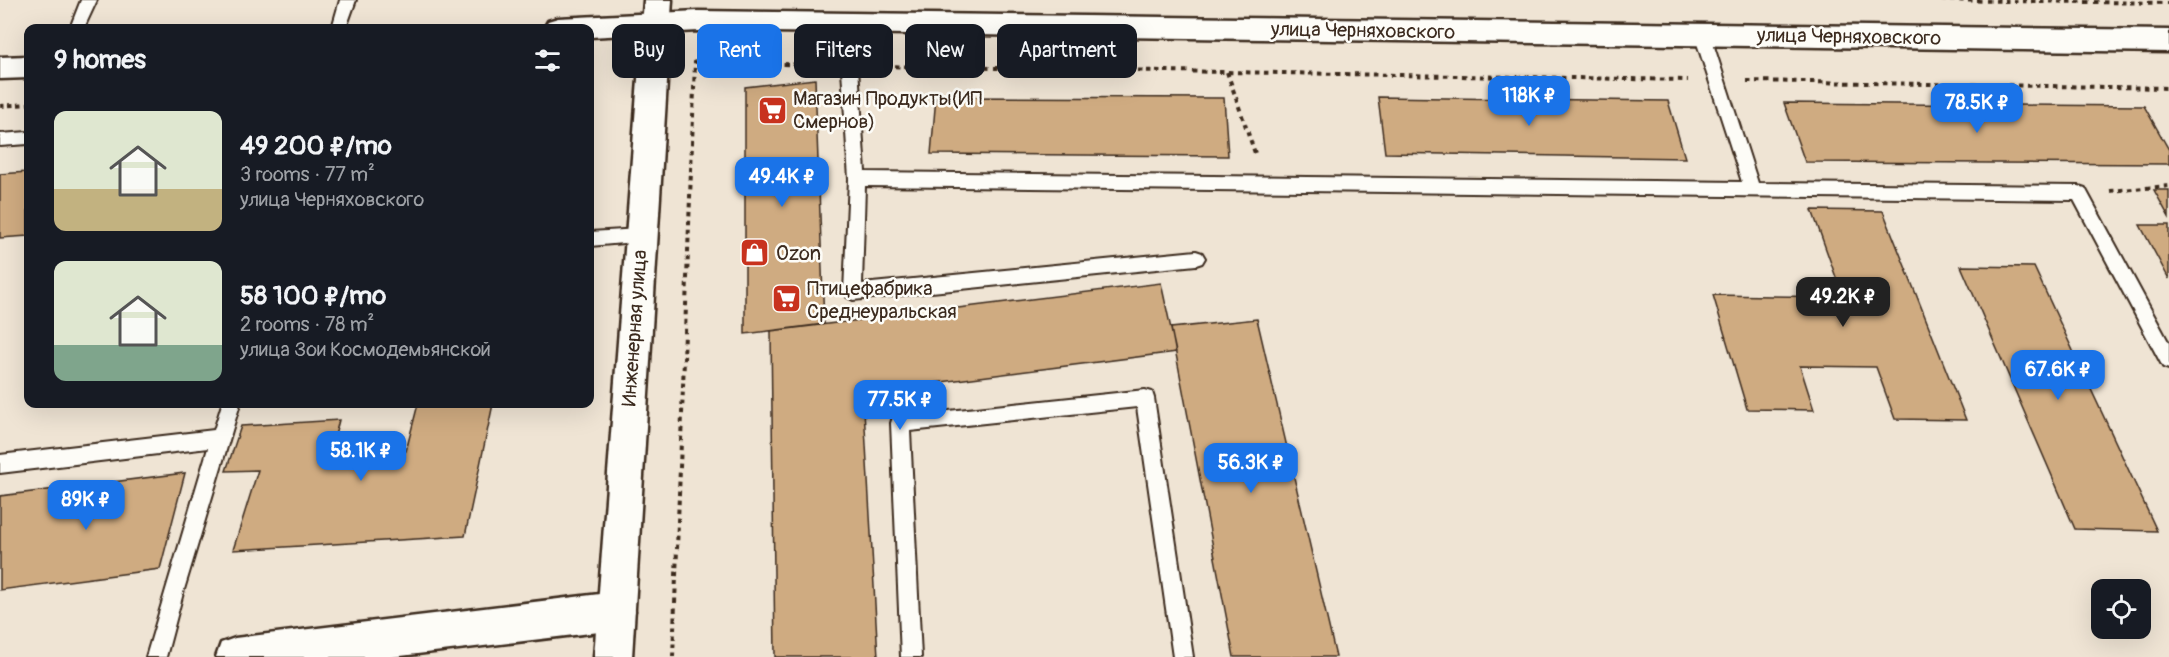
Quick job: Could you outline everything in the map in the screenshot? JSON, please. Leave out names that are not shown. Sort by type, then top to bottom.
[{"type":"street","name":"улица Черняховского","points":[[581,24],[656,11],[847,23],[2169,41]]},
{"type":"street","name":"Инженерная улица","points":[[613,657],[656,11]]},
{"type":"street","points":[[0,68],[24,67]]},
{"type":"street","points":[[235,657],[616,611]]},
{"type":"lane","points":[[79,24],[89,0]]},
{"type":"lane","points":[[340,24],[348,0]]},
{"type":"lane","points":[[1702,34],[1752,189]]},
{"type":"lane","points":[[851,78],[857,179],[853,292],[1196,258]]},
{"type":"lane","points":[[0,140],[24,138]]},
{"type":"lane","points":[[857,179],[2079,194],[2169,361]]},
{"type":"lane","points":[[594,239],[640,236]]},
{"type":"lane","points":[[911,657],[900,423],[1145,398],[1183,657]]},
{"type":"lane","points":[[156,657],[173,593],[230,408]]},
{"type":"lane","points":[[0,464],[221,438]]},
{"type":"path","points":[[1932,0],[2169,3]]},
{"type":"path","points":[[674,657],[695,62],[794,64]]},
{"type":"path","points":[[893,66],[2169,88]]},
{"type":"path","points":[[1227,72],[1265,184]]},
{"type":"path","points":[[0,106],[24,104]]},
{"type":"path","points":[[2079,194],[2169,186]]},
{"type":"building","points":[[815,79],[824,324],[745,334],[745,87]]},
{"type":"building","points":[[936,97],[1224,98],[1228,156],[931,154]]},
{"type":"building","points":[[1378,97],[1668,101],[1685,158],[1385,153]]},
{"type":"building","points":[[1784,103],[2144,106],[2169,150],[2169,164],[1805,162]]},
{"type":"building","points":[[24,172],[24,236],[0,238],[0,174]]},
{"type":"building","points":[[2154,190],[2169,190],[2169,217]]},
{"type":"building","points":[[1812,210],[1883,211],[1966,420],[1895,419],[1876,367],[1800,366],[1814,410],[1747,409],[1713,295],[1843,297]]},
{"type":"building","points":[[2140,225],[2169,225],[2169,279]]},
{"type":"building","points":[[1961,266],[2034,267],[2157,531],[2075,529]]},
{"type":"building","points":[[1161,283],[1176,352],[863,392],[878,657],[775,657],[771,331]]},
{"type":"building","points":[[1257,319],[1336,657],[1234,657],[1171,328]]},
{"type":"building","points":[[417,408],[492,408],[465,536],[233,550],[258,470],[226,471],[241,426],[339,420],[330,455],[406,451]]},
{"type":"building","points":[[185,473],[160,569],[0,590],[0,496]]},
{"type":"place","name":"Магазин Продукты(ИП Смернов)","points":[[772,110]]},
{"type":"place","name":"Ozon","points":[[755,253]]},
{"type":"place","name":"Птицефабрика Среднеуральская","points":[[786,299]]}]
